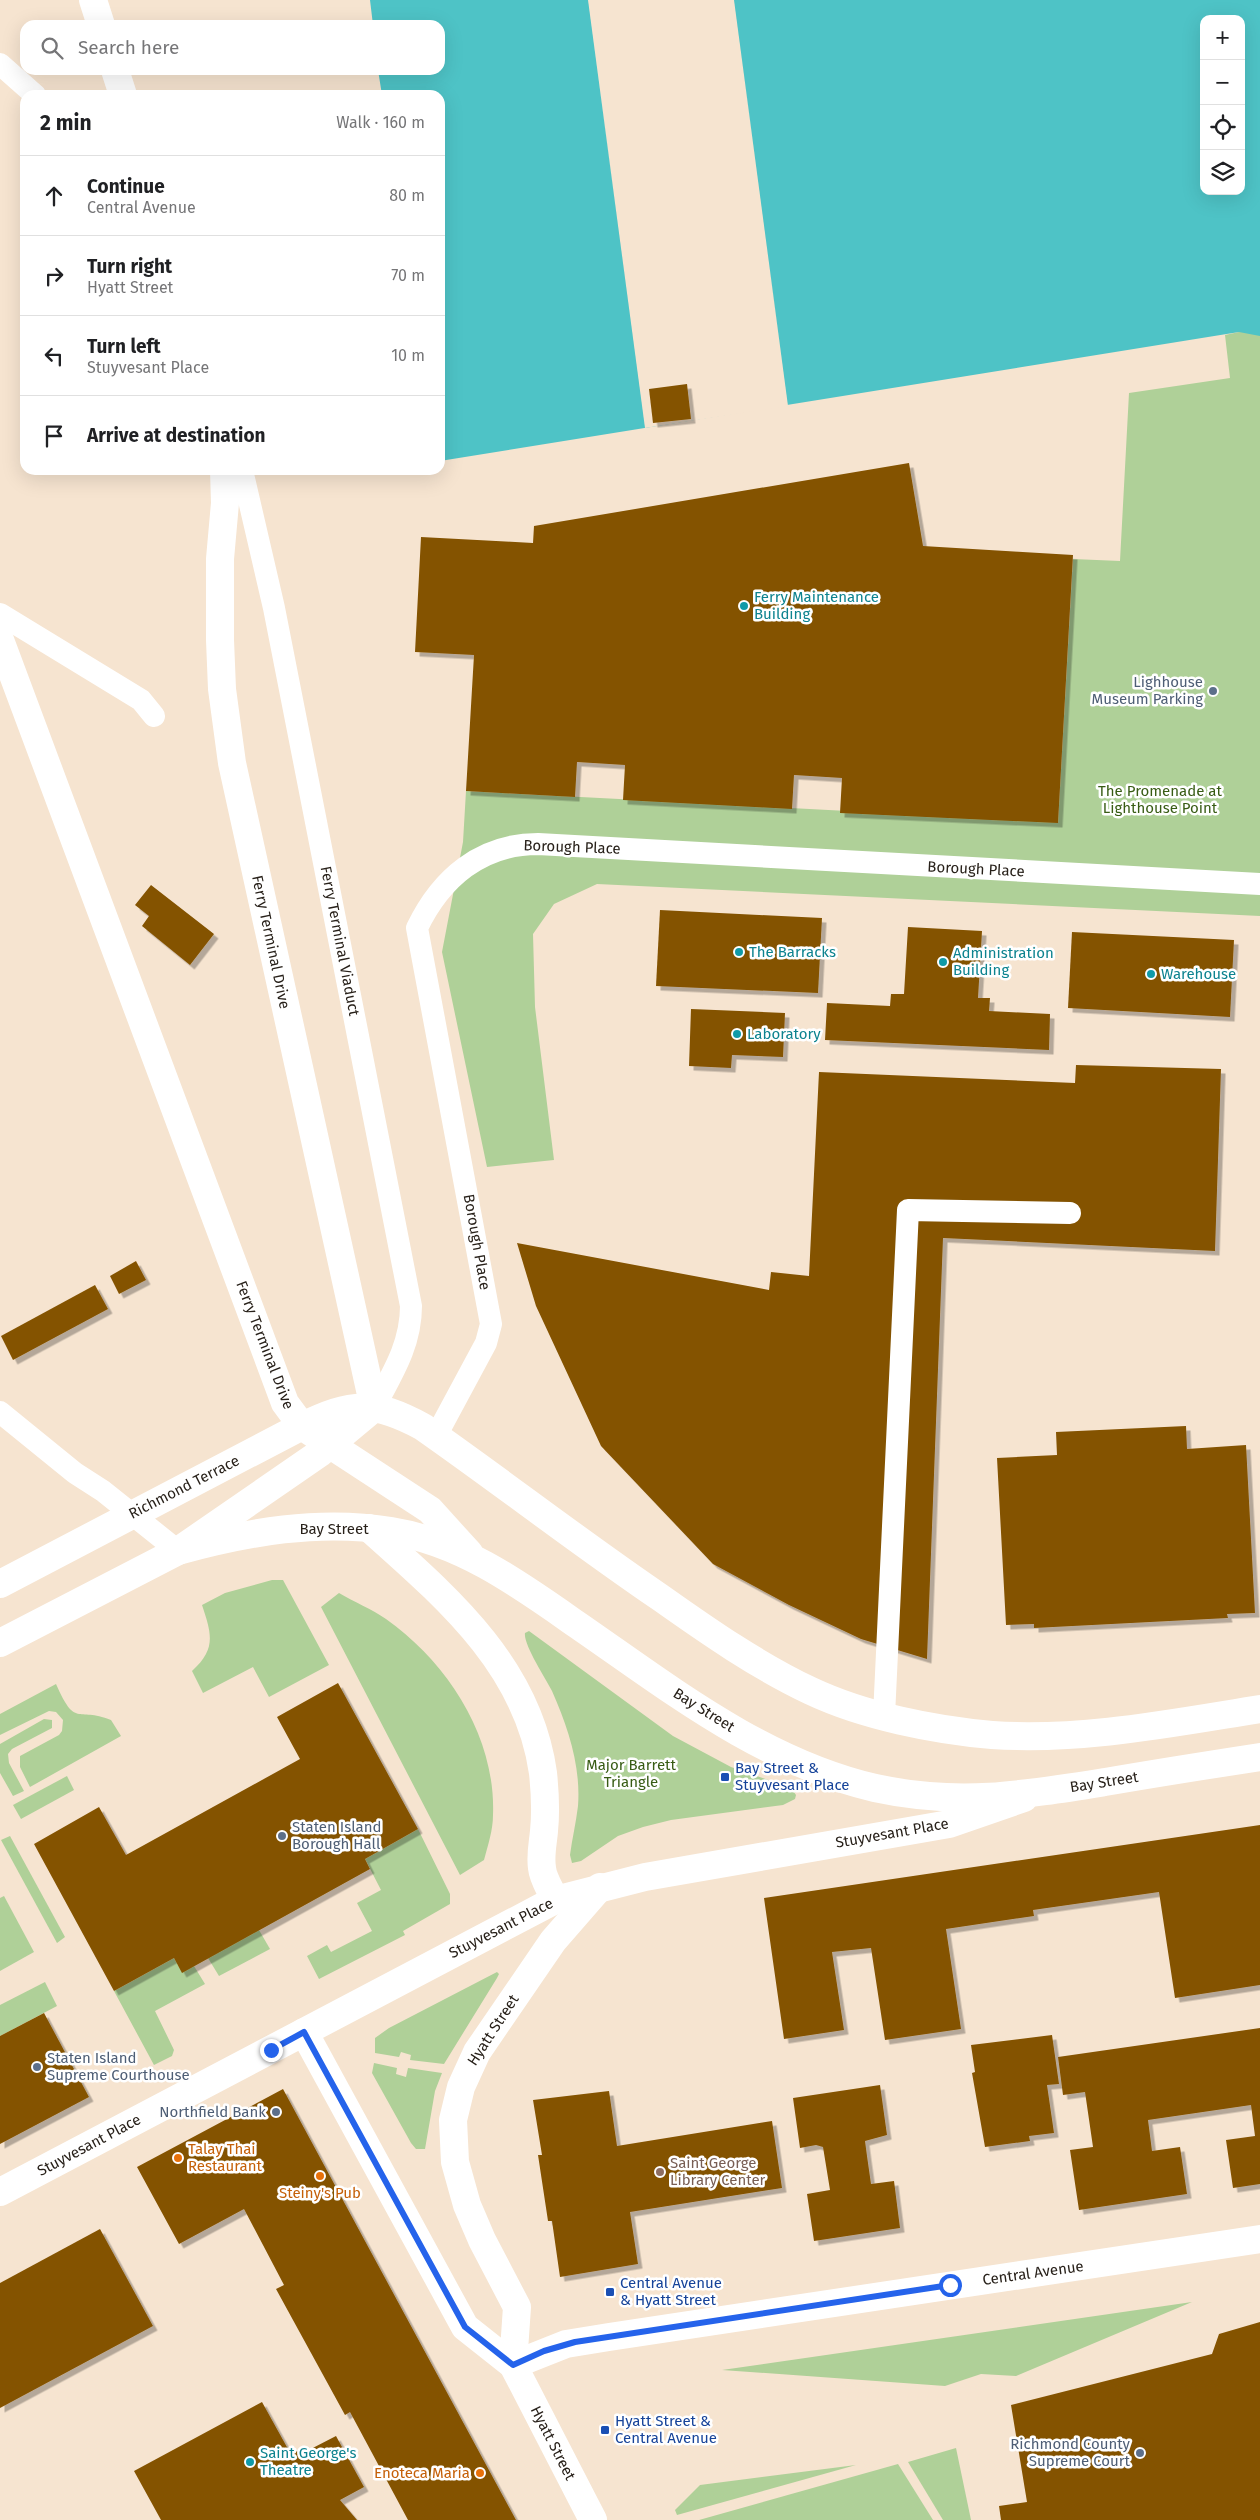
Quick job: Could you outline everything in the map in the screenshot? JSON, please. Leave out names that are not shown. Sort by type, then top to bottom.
[{"type":"street","points":[[93,0],[99,20]]},
{"type":"street","points":[[117,75],[121,90]]},
{"type":"street","name":"Ferry Terminal Drive","points":[[224,475],[225,503],[220,559],[222,689],[237,793],[374,1408]]},
{"type":"street","name":"Ferry Terminal Drive","points":[[0,640],[285,1403],[302,1426],[430,1510],[473,1558]]},
{"type":"street","name":"Richmond Terrace","points":[[0,1584],[302,1426],[348,1408],[359,1406],[374,1408]]},
{"type":"street","points":[[0,1643],[178,1551],[329,1444],[374,1408],[398,1415],[436,1436],[619,1569],[741,1652],[813,1692],[884,1716],[932,1727],[991,1735],[1033,1736],[1135,1729],[1260,1710]]},
{"type":"street","name":"Bay Street","points":[[178,1551],[226,1539],[276,1531],[343,1526],[368,1528],[415,1537],[473,1558],[532,1593],[696,1707],[755,1742],[800,1764],[874,1787],[931,1796],[1003,1797],[1260,1757]]},
{"type":"street","points":[[368,1528],[438,1589],[468,1621],[492,1650],[508,1678],[538,1750],[545,1793],[544,1830],[540,1856],[542,1871],[555,1900]]},
{"type":"street","name":"Stuyvesant Place","points":[[0,2192],[555,1900],[655,1875],[949,1824],[1046,1791]]},
{"type":"street","name":"Hyatt Street","points":[[513,2365],[517,2307],[482,2240],[467,2205],[455,2162],[454,2120],[461,2086],[477,2052],[553,1941],[600,1888]]},
{"type":"street","name":"Hyatt Street","points":[[304,2032],[465,2327],[513,2365],[594,2520]]},
{"type":"street","name":"Central Avenue","points":[[513,2365],[561,2346],[600,2338],[1260,2239]]},
{"type":"lane","points":[[0,64],[29,90]]},
{"type":"lane","name":"Ferry Terminal Viaduct","points":[[243,475],[274,608],[411,1306],[410,1331],[399,1362],[374,1408]]},
{"type":"lane","points":[[0,614],[141,700],[154,716]]},
{"type":"lane","name":"Borough Place","points":[[436,1436],[488,1337],[491,1324],[417,928],[432,902],[452,876],[476,859],[500,849],[538,844],[1260,884]]},
{"type":"lane","points":[[884,1716],[908,1210],[1070,1213]]},
{"type":"lane","points":[[0,1412],[75,1473],[132,1514],[178,1551]]},
{"type":"green space","name":"The Promenade at Lighthouse Point","points":[[1260,0],[1260,916],[597,884],[554,904],[533,934],[535,1007],[554,1160],[487,1167],[442,952],[463,842],[466,791],[1058,822],[1073,559],[1120,561],[1129,393],[1230,378],[1225,335],[1239,332],[1240,195],[1245,195],[1245,15]]},
{"type":"green space","points":[[272,1580],[283,1580],[329,1665],[269,1697],[253,1667],[203,1693],[192,1671],[205,1656],[210,1641],[210,1633],[202,1605],[225,1593]]},
{"type":"green space","points":[[339,1593],[375,1612],[409,1637],[448,1680],[464,1704],[477,1730],[492,1786],[492,1826],[484,1860],[460,1875],[321,1607]]},
{"type":"green space","name":"Major Barrett Triangle","points":[[529,1631],[673,1736],[731,1767],[791,1788],[796,1795],[795,1799],[783,1805],[671,1820],[643,1827],[618,1836],[581,1861],[572,1863],[570,1855],[578,1806],[575,1762],[568,1733],[558,1705],[525,1638],[525,1633]]},
{"type":"green space","points":[[56,1684],[68,1707],[73,1711],[78,1714],[99,1716],[111,1720],[121,1736],[30,1787],[20,1767],[20,1756],[59,1735],[62,1731],[63,1720],[56,1712],[49,1711],[0,1735],[0,1714]]},
{"type":"green space","points":[[44,1719],[52,1720],[52,1728],[12,1749],[8,1754],[9,1763],[24,1791],[13,1796],[0,1773],[0,1744]]},
{"type":"green space","points":[[67,1776],[74,1790],[21,1819],[13,1805]]},
{"type":"green space","points":[[418,1829],[450,1894],[450,1904],[403,1931],[405,1935],[319,1979],[307,1956],[327,1945],[331,1952],[372,1931],[357,1903],[381,1890],[365,1859]]},
{"type":"green space","points":[[10,1836],[65,1937],[57,1943],[1,1840]]},
{"type":"green space","points":[[4,1896],[34,1952],[0,1971],[0,1898]]},
{"type":"green space","points":[[259,1930],[270,1949],[219,1976],[208,1958]]},
{"type":"green space","points":[[174,1958],[182,1972],[194,1966],[205,1984],[155,2011],[174,2050],[172,2056],[154,2065],[114,1991]]},
{"type":"green space","points":[[497,1972],[499,1974],[497,1978],[444,2064],[410,2060],[411,2055],[401,2052],[399,2057],[375,2053],[375,2038],[389,2028]]},
{"type":"green space","points":[[45,1982],[57,2006],[0,2036],[0,2005]]},
{"type":"green space","points":[[374,2063],[397,2068],[396,2074],[406,2077],[408,2068],[442,2073],[435,2091],[425,2149],[416,2149],[411,2143],[372,2073]]},
{"type":"green space","points":[[1192,2302],[1016,2376],[981,2374],[945,2386],[722,2370]]},
{"type":"green space","points":[[956,2448],[971,2520],[943,2520],[908,2462]]},
{"type":"green space","points":[[898,2464],[933,2520],[699,2520]]},
{"type":"green space","points":[[856,2465],[677,2515],[675,2510],[700,2485]]},
{"type":"water","points":[[370,0],[1260,0],[1260,336],[1239,332],[445,460],[445,90],[381,90],[379,75],[445,75],[445,20],[372,20]]},
{"type":"pier","points":[[588,0],[734,0],[788,406],[645,428]]},
{"type":"building","points":[[687,384],[691,419],[653,423],[649,389]]},
{"type":"building","name":"Ferry Maintenance Building","points":[[909,463],[923,546],[1073,555],[1058,823],[840,813],[842,778],[794,775],[792,809],[623,800],[625,765],[577,762],[575,797],[466,791],[474,655],[415,652],[421,537],[533,543],[534,526]]},
{"type":"building","points":[[151,885],[214,934],[190,965],[142,926],[149,916],[135,905]]},
{"type":"building","name":"The Barracks","points":[[660,910],[822,918],[818,993],[656,986]]},
{"type":"building","name":"Administration Building","points":[[908,927],[982,931],[978,998],[990,998],[989,1011],[1050,1014],[1049,1050],[825,1040],[827,1003],[890,1006],[891,994],[904,994]]},
{"type":"building","name":"Warehouse","points":[[1072,932],[1234,940],[1230,1017],[1068,1008]]},
{"type":"building","name":"Laboratory","points":[[691,1009],[785,1013],[783,1057],[732,1055],[731,1068],[689,1066]]},
{"type":"building","points":[[1076,1065],[1221,1069],[1215,1251],[943,1238],[927,1659],[861,1639],[789,1605],[713,1564],[601,1446],[536,1306],[517,1243],[769,1290],[771,1272],[809,1276],[819,1072],[1075,1083]]},
{"type":"building","points":[[136,1261],[146,1280],[119,1294],[110,1276]]},
{"type":"building","points":[[95,1285],[108,1309],[13,1360],[1,1336]]},
{"type":"building","points":[[1186,1426],[1187,1449],[1246,1445],[1255,1613],[1227,1614],[1228,1618],[1034,1628],[1034,1624],[1006,1625],[997,1458],[1057,1455],[1056,1432]]},
{"type":"building","name":"Staten Island Borough Hall","points":[[338,1683],[418,1829],[365,1859],[370,1869],[182,1973],[174,1958],[114,1991],[34,1844],[99,1807],[126,1855],[300,1759],[277,1717]]},
{"type":"building","points":[[1260,1825],[1260,1985],[1175,1998],[1159,1892],[1033,1910],[1034,1916],[946,1929],[961,2029],[885,2040],[871,1948],[832,1952],[844,2030],[784,2039],[764,1898]]},
{"type":"building","name":"Staten Island Supreme Courthouse","points":[[44,2013],[89,2097],[0,2144],[0,2036]]},
{"type":"building","points":[[1260,2028],[1260,2184],[1233,2188],[1226,2140],[1255,2136],[1251,2105],[1148,2120],[1152,2151],[1180,2147],[1187,2194],[1079,2210],[1070,2150],[1093,2147],[1085,2092],[1063,2095],[1058,2057]]},
{"type":"building","points":[[1052,2035],[1059,2084],[1047,2085],[1054,2133],[1029,2136],[1030,2141],[985,2147],[972,2073],[975,2072],[971,2045]]},
{"type":"building","points":[[880,2085],[887,2135],[865,2141],[867,2156],[871,2184],[894,2181],[900,2228],[814,2241],[807,2194],[830,2190],[823,2147],[816,2145],[800,2148],[793,2098]]},
{"type":"building","points":[[283,2089],[516,2520],[408,2520],[350,2412],[345,2415],[276,2289],[284,2285],[244,2209],[179,2244],[137,2167]]},
{"type":"building","name":"Saint George Library Center","points":[[609,2091],[617,2146],[772,2121],[782,2188],[630,2212],[638,2264],[560,2277],[552,2221],[548,2221],[538,2155],[542,2155],[533,2100]]},
{"type":"building","points":[[100,2229],[153,2326],[0,2408],[0,2283]]},
{"type":"building","name":"Richmond County Supreme Court","points":[[1260,2322],[1260,2520],[1001,2520],[999,2506],[1027,2502],[1011,2405],[1212,2354],[1219,2334]]},
{"type":"building","name":"Saint George's Theatre","points":[[262,2402],[288,2449],[303,2453],[336,2436],[364,2487],[340,2500],[357,2520],[161,2520],[134,2471]]},
{"type":"place","name":"Ferry Maintenance Building","points":[[744,606]]},
{"type":"place","name":"Lighhouse Museum Parking","points":[[1213,691]]},
{"type":"place","name":"The Barracks","points":[[739,952]]},
{"type":"place","name":"Administration Building","points":[[943,962]]},
{"type":"place","name":"Warehouse","points":[[1151,974]]},
{"type":"place","name":"Laboratory","points":[[737,1034]]},
{"type":"place","name":"Bay Street & Stuyvesant Place","points":[[725,1777]]},
{"type":"place","name":"Staten Island Borough Hall","points":[[282,1836]]},
{"type":"place","name":"Staten Island Supreme Courthouse","points":[[37,2067]]},
{"type":"place","name":"Northfield Bank","points":[[276,2112]]},
{"type":"place","name":"Talay Thai Restaurant","points":[[178,2158]]},
{"type":"place","name":"Saint George Library Center","points":[[660,2172]]},
{"type":"place","name":"Steiny's Pub","points":[[320,2176]]},
{"type":"place","name":"Central Avenue & Hyatt Street","points":[[610,2292]]},
{"type":"place","name":"Hyatt Street & Central Avenue","points":[[605,2430]]},
{"type":"place","name":"Richmond County Supreme Court","points":[[1140,2453]]},
{"type":"place","name":"Saint George's Theatre","points":[[250,2462]]},
{"type":"place","name":"Enoteca Maria","points":[[480,2473]]},
{"type":"route","points":[[271,2050],[304,2032],[465,2327],[513,2365],[544,2351],[575,2342],[950,2285]]}]
